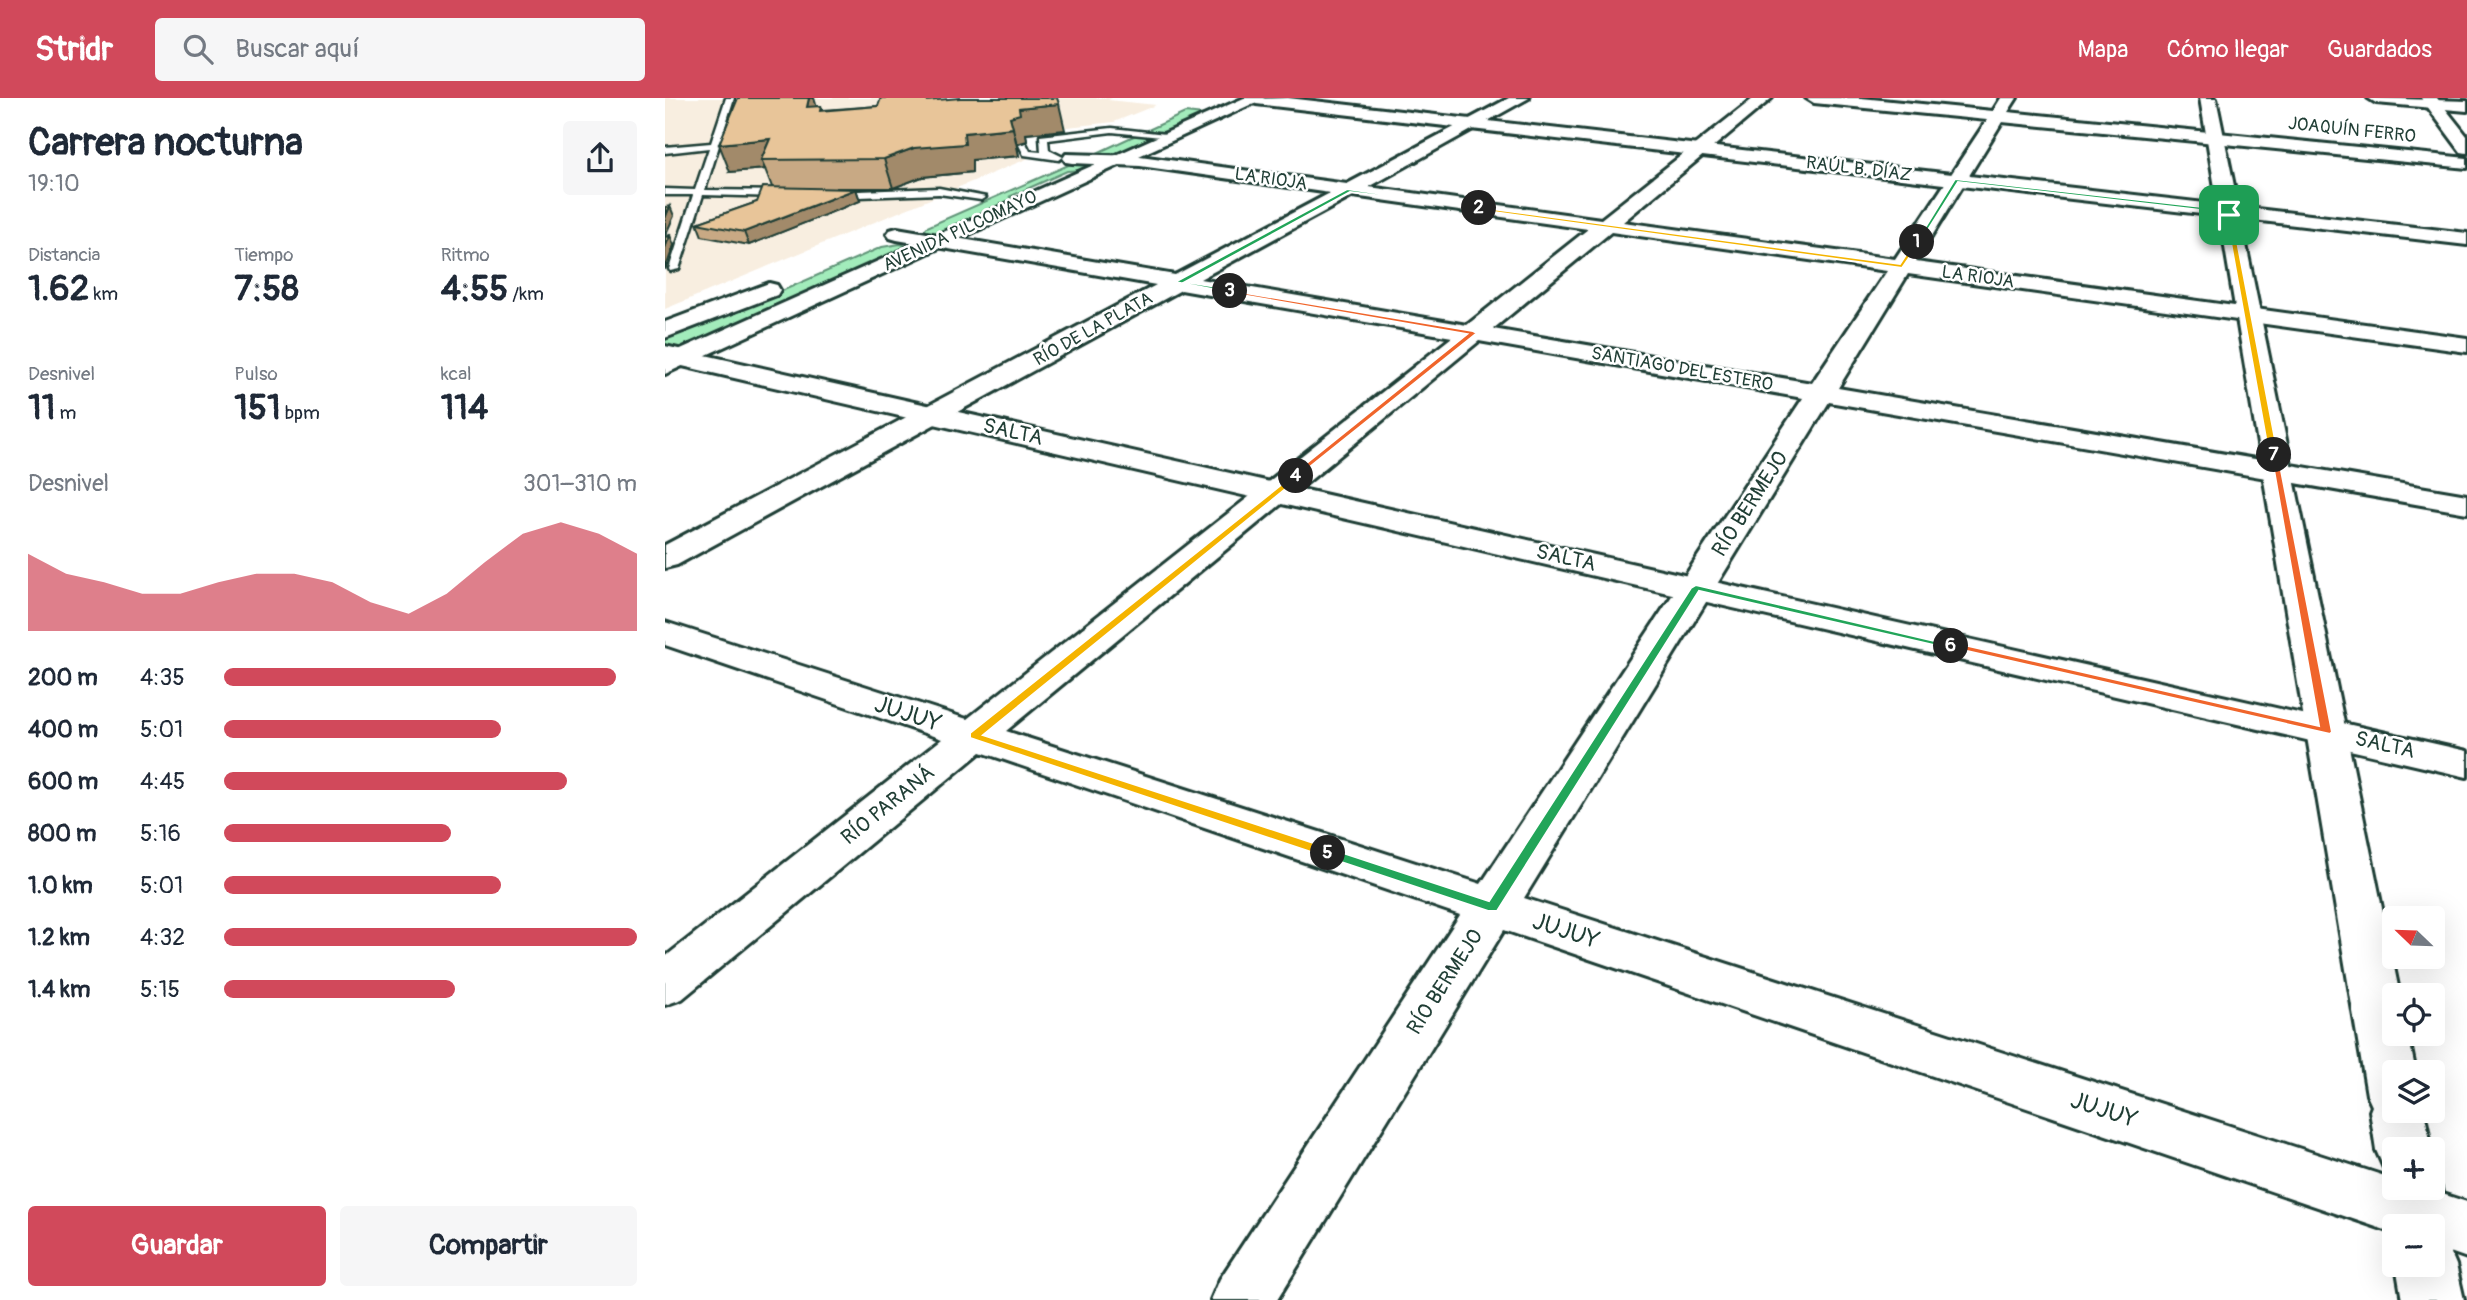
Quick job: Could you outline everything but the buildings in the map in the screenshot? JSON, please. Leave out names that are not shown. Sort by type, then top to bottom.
[{"type":"street","name":"RAÚL B. DÍAZ","points":[[1255,98],[2467,239]]},
{"type":"street","name":"AVENIDA PILCOMAYO","points":[[671,359],[932,231],[1118,159],[1255,98]]},
{"type":"street","name":"RÍO DE LA PLATA","points":[[665,558],[1521,98]]},
{"type":"street","name":"RÍO PARANÁ","points":[[665,985],[1764,98]]},
{"type":"street","name":"JOAQUÍN FERRO","points":[[1814,98],[2467,163]]},
{"type":"street","name":"RÍO BERMEJO","points":[[1241,1300],[2009,98]]},
{"type":"street","points":[[2208,98],[2387,1060]]},
{"type":"street","points":[[2376,98],[2431,100],[2467,106]]},
{"type":"street","points":[[2431,100],[2467,149]]},
{"type":"street","points":[[1192,109],[1210,111],[1233,107]]},
{"type":"street","name":"AVENIDA PILCOMAYO","points":[[1031,176],[1065,157],[1170,115]]},
{"type":"street","name":"LA RIOJA","points":[[1065,157],[1118,159],[2467,345]]},
{"type":"street","name":"AVENIDA PILCOMAYO","points":[[949,212],[1006,186]]},
{"type":"street","name":"AVENIDA PILCOMAYO","points":[[872,245],[897,234],[932,231]]},
{"type":"street","name":"SANTIAGO DEL ESTERO","points":[[932,231],[1178,282],[2467,504]]},
{"type":"street","points":[[665,331],[786,283]]},
{"type":"street","name":"SALTA","points":[[671,359],[935,414],[2467,764]]},
{"type":"street","name":"JUJUY","points":[[665,633],[1493,907],[2396,1214]]},
{"type":"street","points":[[2431,1277],[2433,1300]]},
{"type":"lane","points":[[674,269],[730,98]]},
{"type":"lane","points":[[1065,157],[1045,150],[1043,138],[1108,130],[1171,135]]},
{"type":"lane","points":[[665,150],[716,145]]},
{"type":"lane","points":[[1023,145],[1027,153],[1065,157]]},
{"type":"lane","points":[[815,195],[854,196],[939,191],[981,197]]},
{"type":"lane","points":[[665,192],[802,194]]},
{"type":"shaded area","points":[[665,98],[1112,98],[1108,100],[1156,105],[1114,122],[1039,130],[1039,134],[1026,135],[1027,144],[1018,146],[1020,155],[1034,156],[665,309]]},
{"type":"green space","points":[[1185,113],[1205,115],[1167,132],[1146,131]]},
{"type":"green space","points":[[1138,134],[1159,135],[1116,155],[1095,154]]},
{"type":"green space","points":[[1095,161],[1096,164],[1085,170],[1067,171],[1009,197],[1025,197],[961,227],[934,233],[923,232],[927,227],[1073,163]]},
{"type":"green space","points":[[900,244],[910,247],[684,350],[665,349],[665,336],[729,314],[882,247]]},
{"type":"route","points":[[1957,180],[2229,211],[2229,215],[2326,732],[1696,588],[1493,907],[974,736],[1473,333],[1178,282],[1349,190],[1902,267],[1957,180]]}]
